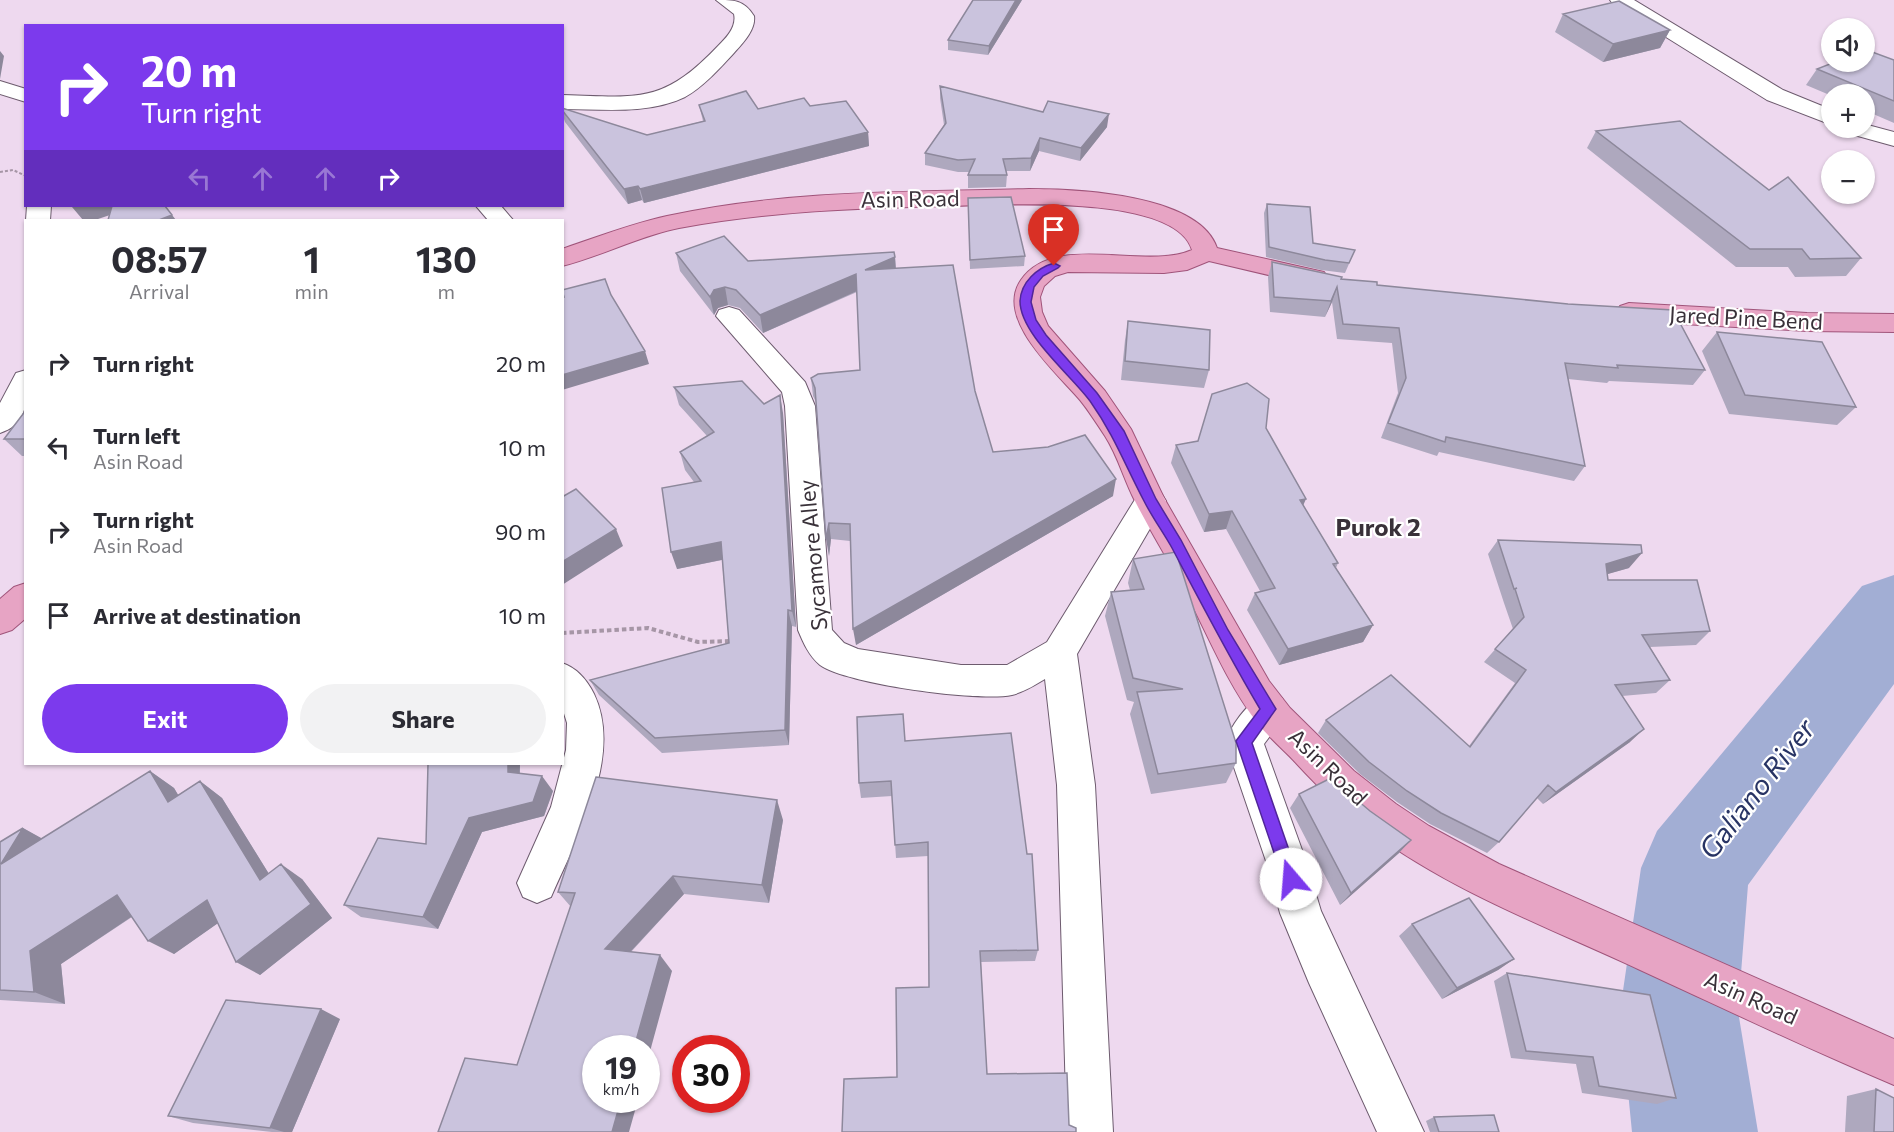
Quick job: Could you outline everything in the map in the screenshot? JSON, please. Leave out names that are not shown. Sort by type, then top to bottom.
[{"type":"main road","name":"Asin Road","points":[[564,257],[653,227],[721,214],[828,201],[1007,197],[1077,198],[1161,214],[1180,221],[1195,232],[1206,246],[1206,253],[1187,263],[1166,265],[1102,262],[1054,266],[1039,274],[1029,287],[1026,302],[1030,320],[1042,338],[1093,396],[1119,434],[1150,501],[1181,553],[1223,634],[1269,709],[1351,793],[1398,828],[1443,856],[1894,1062]]},
{"type":"main road","points":[[1206,253],[1343,283]]},
{"type":"main road","name":"Jared Pine Bend","points":[[1606,311],[1807,322],[1894,323]]},
{"type":"main road","points":[[0,620],[24,599]]},
{"type":"street","points":[[564,102],[622,103],[649,100],[678,92],[696,79],[732,44],[743,29],[745,17],[740,9],[726,0]]},
{"type":"street","points":[[1620,0],[1775,94],[1821,113]]},
{"type":"street","points":[[0,87],[24,95]]},
{"type":"street","points":[[0,107],[24,101]]},
{"type":"street","points":[[1875,134],[1894,139]]},
{"type":"street","points":[[489,207],[500,219]]},
{"type":"street","name":"Sycamore Alley","points":[[729,316],[795,389],[800,406],[804,442],[815,630],[821,642],[832,654],[854,664],[951,679],[1011,680],[1059,653],[1150,501]]},
{"type":"street","points":[[0,422],[14,406],[24,384]]},
{"type":"street","points":[[1059,653],[1076,782],[1083,943],[1082,1019],[1090,1132]]},
{"type":"street","points":[[537,883],[574,796],[584,765],[587,723],[574,687],[564,680]]},
{"type":"street","points":[[1269,709],[1244,741],[1286,861],[1301,913],[1324,968],[1401,1132]]},
{"type":"path","points":[[0,172],[13,170],[24,175]]},
{"type":"path","points":[[564,633],[648,628],[698,642],[743,641]]},
{"type":"building","points":[[973,0],[1016,0],[989,46],[948,40]]},
{"type":"building","points":[[1619,1],[1670,30],[1613,44],[1563,14]]},
{"type":"building","points":[[1875,53],[1894,60],[1894,101],[1875,93],[1875,84],[1853,84],[1824,72],[1875,72]]},
{"type":"building","points":[[940,86],[1043,112],[1048,101],[1109,114],[1081,148],[1040,138],[1031,158],[1003,159],[1007,175],[968,175],[975,159],[958,160],[925,153],[946,123]]},
{"type":"building","points":[[746,91],[758,109],[804,98],[810,106],[846,101],[868,132],[640,189],[638,186],[624,189],[564,113],[564,109],[647,135],[705,121],[699,105]]},
{"type":"building","points":[[1680,121],[1769,190],[1788,177],[1861,258],[1810,259],[1802,249],[1750,249],[1596,131]]},
{"type":"building","points":[[1011,197],[1025,256],[970,260],[968,198]]},
{"type":"building","points":[[1267,204],[1310,207],[1313,243],[1355,250],[1349,263],[1269,247]]},
{"type":"building","points":[[112,207],[166,207],[172,215],[162,219],[108,219]]},
{"type":"building","points":[[724,236],[748,261],[894,252],[895,257],[865,270],[953,265],[975,391],[993,452],[1048,447],[1085,435],[1116,479],[853,629],[850,524],[829,523],[826,539],[815,388],[811,378],[818,374],[860,370],[856,274],[760,315],[736,290],[725,287],[714,290],[710,297],[676,253]]},
{"type":"building","points":[[1272,262],[1342,277],[1341,279],[1377,282],[1377,285],[1568,304],[1673,310],[1705,370],[1617,365],[1618,368],[1565,363],[1585,466],[1446,437],[1445,442],[1388,423],[1406,378],[1399,328],[1343,324],[1337,287],[1331,301],[1274,297]]},
{"type":"building","points":[[605,279],[611,295],[645,351],[564,374],[564,289]]},
{"type":"building","points":[[1128,321],[1210,330],[1209,370],[1125,361]]},
{"type":"building","points":[[1717,332],[1822,342],[1856,407],[1745,395]]},
{"type":"building","points":[[742,381],[764,404],[780,395],[792,611],[788,610],[785,730],[655,738],[590,680],[729,643],[721,542],[671,552],[662,488],[701,481],[680,452],[714,432],[674,387]]},
{"type":"building","points":[[1247,383],[1269,399],[1266,428],[1306,499],[1300,500],[1338,563],[1333,564],[1373,625],[1288,649],[1255,593],[1275,588],[1232,511],[1209,514],[1176,445],[1198,441],[1212,394]]},
{"type":"building","points":[[24,413],[24,439],[4,439]]},
{"type":"building","points":[[576,489],[616,529],[564,561],[564,496]]},
{"type":"building","points":[[1498,540],[1641,545],[1642,553],[1606,564],[1608,580],[1697,580],[1710,631],[1642,635],[1670,680],[1615,685],[1644,729],[1556,792],[1548,785],[1499,842],[1441,813],[1407,791],[1369,762],[1326,720],[1391,675],[1470,747],[1526,670],[1495,649],[1524,617],[1515,589],[1517,588],[1514,589]]},
{"type":"building","points":[[1176,552],[1236,743],[1236,763],[1158,774],[1137,692],[1183,689],[1133,678],[1111,592],[1144,589],[1133,559]]},
{"type":"building","points":[[903,714],[905,741],[1011,733],[1027,854],[1032,854],[1038,950],[980,951],[987,1074],[1067,1073],[1069,1125],[1076,1128],[1076,1132],[842,1132],[844,1079],[897,1077],[896,988],[929,987],[928,842],[895,845],[891,781],[859,783],[857,717]]},
{"type":"building","points":[[428,765],[508,765],[508,772],[542,776],[533,802],[469,818],[423,917],[344,905],[378,838],[426,844]]},
{"type":"building","points":[[150,771],[168,802],[200,781],[260,880],[281,864],[311,904],[236,962],[207,900],[148,941],[117,895],[30,951],[34,992],[0,990],[0,842],[23,828],[1,864]]},
{"type":"building","points":[[596,777],[777,800],[762,885],[673,876],[605,949],[660,955],[638,1035],[582,1035],[582,1113],[617,1113],[612,1132],[438,1132],[465,1058],[517,1065],[575,893],[558,892]]},
{"type":"building","points":[[1331,778],[1370,811],[1411,840],[1351,893],[1299,794]]},
{"type":"building","points":[[1469,898],[1514,959],[1457,988],[1412,924]]},
{"type":"building","points":[[1507,973],[1650,995],[1676,1098],[1599,1086],[1593,1057],[1526,1051]]},
{"type":"building","points":[[226,1000],[321,1009],[270,1128],[168,1116]]},
{"type":"building","points":[[1876,1089],[1894,1098],[1894,1132],[1874,1132]]},
{"type":"building","points":[[1494,1115],[1499,1132],[1439,1132],[1434,1117]]},
{"type":"waterway","name":"Galiano River","points":[[1695,1132],[1679,1011],[1695,868],[1894,613]]},
{"type":"district","name":"Purok 2","points":[[1378,528]]},
{"type":"route","points":[[1054,266],[1039,274],[1029,287],[1026,302],[1030,320],[1042,338],[1093,396],[1119,434],[1150,501],[1176,543],[1223,634],[1269,709],[1244,741],[1291,879]]}]
